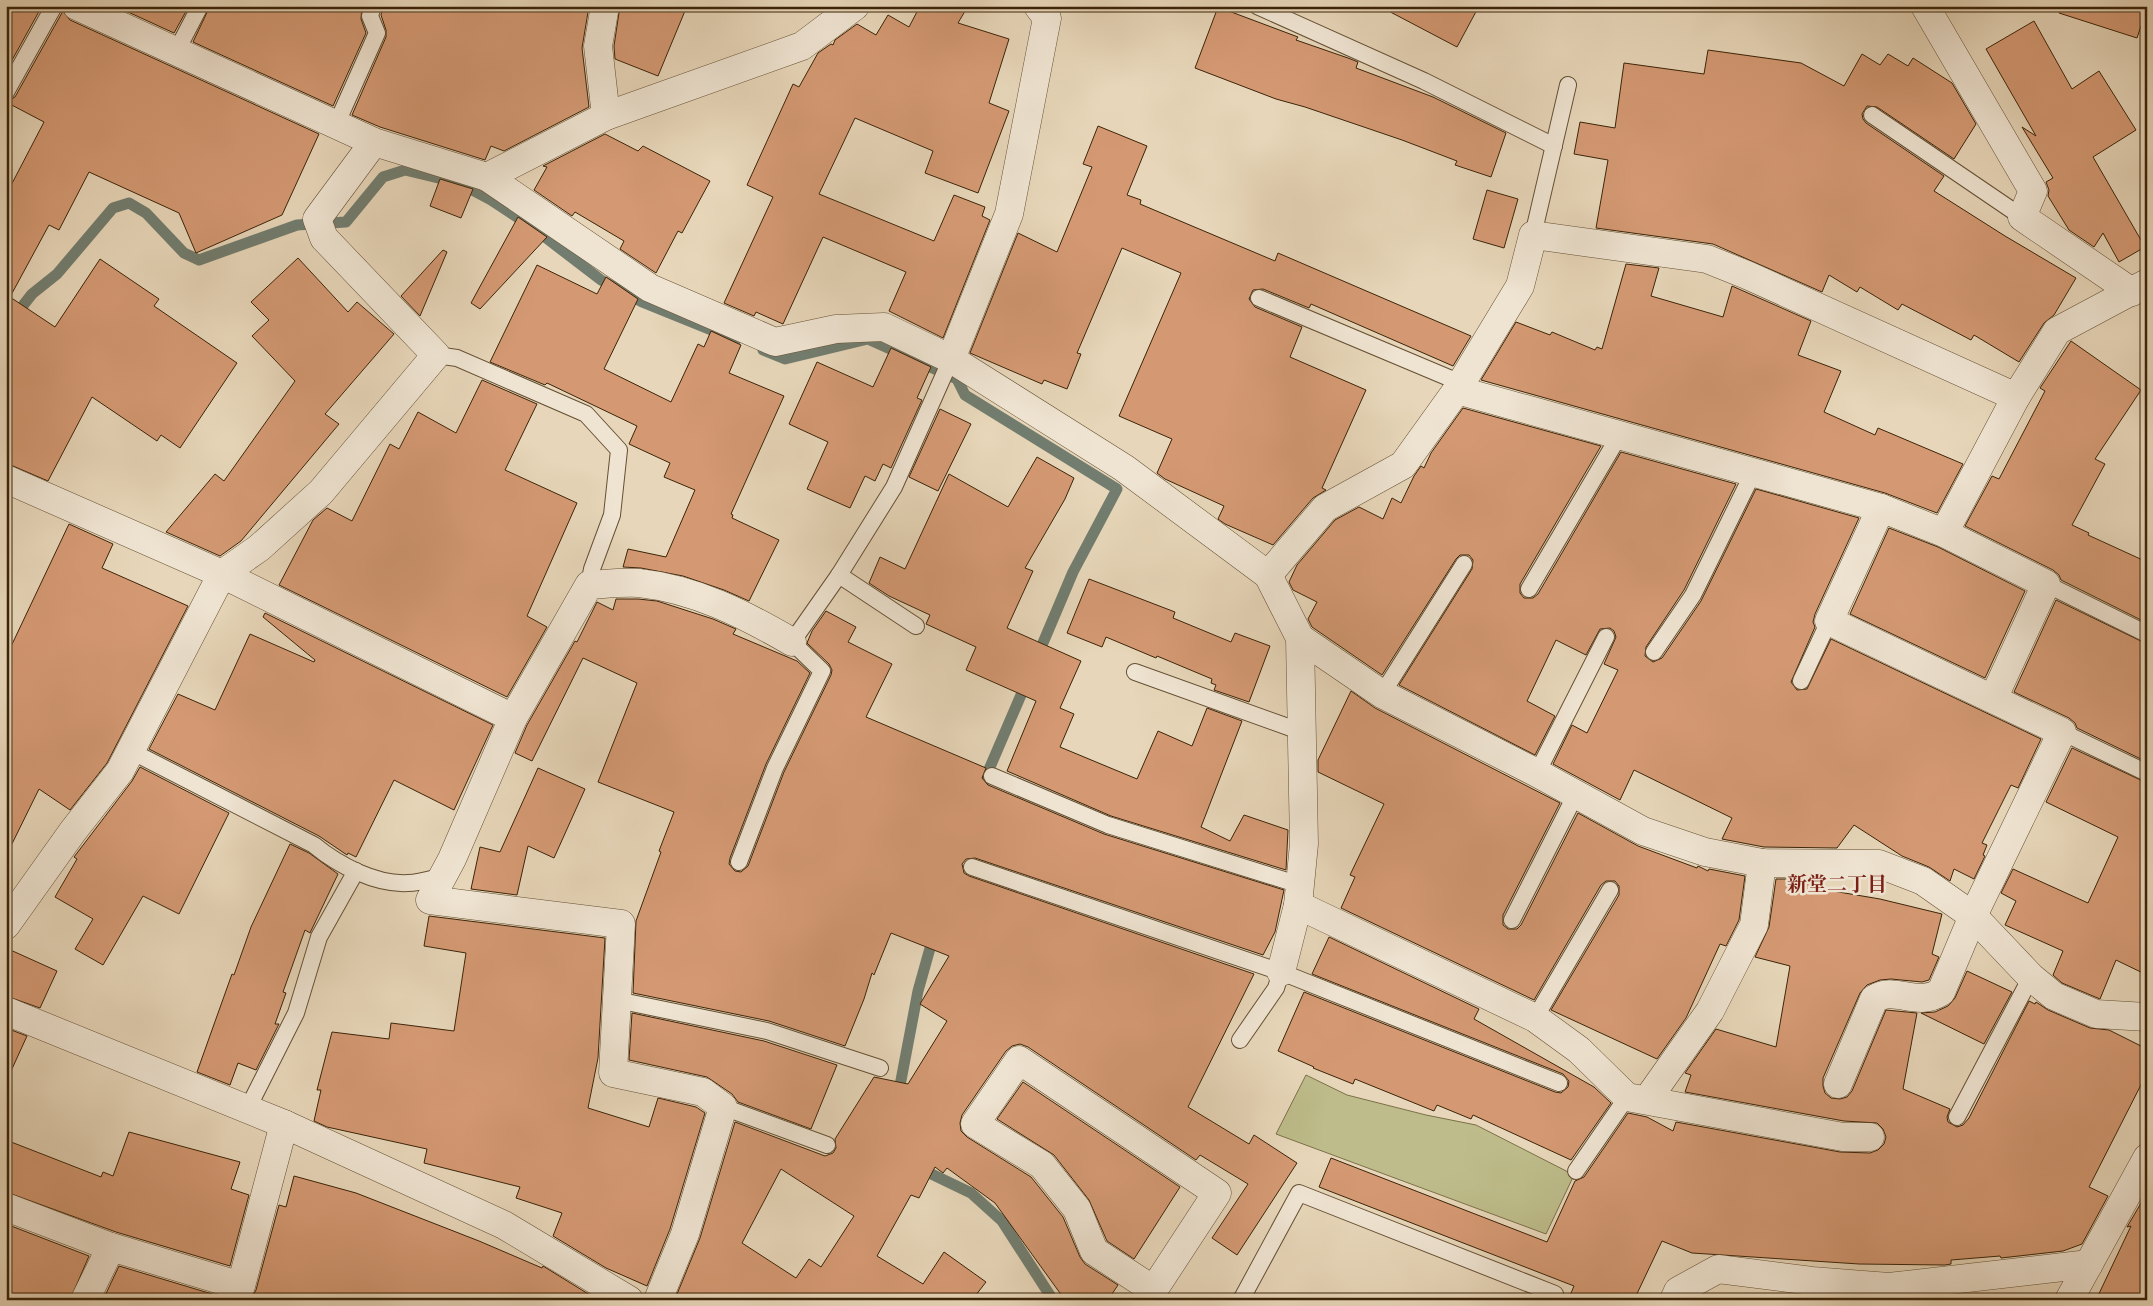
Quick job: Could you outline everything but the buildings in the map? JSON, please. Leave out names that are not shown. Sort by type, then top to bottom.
[{"type":"street","points":[[77,6],[374,142],[487,177],[650,288],[775,342],[836,329],[884,327],[951,360],[1124,468],[1268,575],[1300,638],[1304,844],[1299,895],[1281,972]]},
{"type":"street","points":[[605,6],[598,46],[606,116]]},
{"type":"street","points":[[487,177],[606,116],[802,46],[855,6]]},
{"type":"street","points":[[951,360],[1009,214],[1047,18],[1038,6]]},
{"type":"street","points":[[1925,6],[2033,191],[2022,217],[2140,288]]},
{"type":"street","points":[[6,926],[73,831],[120,771],[222,574],[259,548],[321,492],[436,355],[321,229],[374,142]]},
{"type":"street","points":[[1268,575],[1326,508],[1403,465],[1459,386],[1520,286],[1533,235],[1707,259],[1748,275],[2016,397]]},
{"type":"street","points":[[1944,533],[2016,397],[2057,331],[2140,288]]},
{"type":"street","points":[[1459,386],[1619,436],[1881,508],[1944,533],[2046,584],[1993,700]]},
{"type":"street","points":[[6,479],[222,574],[513,718]]},
{"type":"street","points":[[1838,1084],[1874,999],[1888,994],[1924,999],[1941,992],[1973,916],[2062,732],[1829,620],[1881,508]]},
{"type":"street","points":[[658,1300],[685,1234],[723,1107],[703,1092],[613,1072],[621,924],[430,900],[452,859],[513,718],[589,585],[638,583],[693,594],[750,617],[792,642]]},
{"type":"street","points":[[1300,638],[1382,694],[1536,773],[1643,831],[1705,852],[1762,863],[1879,864],[1923,881],[1973,916],[2031,977],[2054,996],[2096,1014],[2147,1016]]},
{"type":"street","points":[[1637,1099],[1710,1011],[1754,925],[1762,863]]},
{"type":"street","points":[[1299,895],[1535,1018],[1579,1050],[1637,1099],[1843,1137],[1870,1137]]},
{"type":"street","points":[[6,1011],[284,1124],[504,1225],[629,1300]]},
{"type":"street","points":[[1019,1060],[1217,1193],[1149,1295],[1094,1251],[1077,1210],[1042,1165],[975,1124],[1019,1060]]},
{"type":"street","points":[[6,1207],[111,1247],[241,1286],[284,1124]]},
{"type":"street","points":[[2069,1300],[2147,1158]]},
{"type":"street","points":[[85,1300],[111,1247]]},
{"type":"street","points":[[1674,1300],[1678,1291],[1718,1269],[1812,1281],[1886,1294],[2089,1264]]},
{"type":"lane","points":[[6,92],[54,6]]},
{"type":"lane","points":[[176,52],[200,6]]},
{"type":"lane","points":[[336,124],[377,33],[370,16],[373,6]]},
{"type":"lane","points":[[1257,6],[1424,81],[1554,146]]},
{"type":"lane","points":[[1533,235],[1568,85]]},
{"type":"lane","points":[[1872,115],[2022,217]]},
{"type":"lane","points":[[1259,298],[1459,386]]},
{"type":"lane","points":[[436,355],[457,358],[586,414],[619,450],[612,515],[592,569],[589,585]]},
{"type":"lane","points":[[739,862],[775,768],[822,671],[792,642],[839,575],[894,487],[951,360]]},
{"type":"lane","points":[[1529,589],[1619,436]]},
{"type":"lane","points":[[1654,652],[1693,595],[1753,473]]},
{"type":"lane","points":[[1382,694],[1464,564]]},
{"type":"lane","points":[[839,575],[916,626]]},
{"type":"lane","points":[[2046,584],[2147,634]]},
{"type":"lane","points":[[1801,681],[1829,620]]},
{"type":"lane","points":[[1536,773],[1606,637]]},
{"type":"lane","points":[[1135,672],[1302,732]]},
{"type":"lane","points":[[2062,732],[2147,773]]},
{"type":"lane","points":[[131,751],[314,846],[332,860],[372,878],[407,884],[443,876]]},
{"type":"lane","points":[[992,776],[1108,825],[1299,895]]},
{"type":"lane","points":[[1512,920],[1576,794]]},
{"type":"lane","points":[[972,867],[1281,972],[1559,1083]]},
{"type":"lane","points":[[247,1110],[296,1013],[319,937],[356,871]]},
{"type":"lane","points":[[1535,1018],[1610,890]]},
{"type":"lane","points":[[1240,1040],[1276,988],[1281,972]]},
{"type":"lane","points":[[1957,1117],[2031,977]]},
{"type":"lane","points":[[617,1000],[767,1031],[880,1068]]},
{"type":"lane","points":[[1576,1171],[1637,1099]]},
{"type":"lane","points":[[723,1107],[827,1145]]},
{"type":"lane","points":[[1241,1300],[1299,1193],[1555,1294]]},
{"type":"shaded area","points":[[1306,1075],[1347,1095],[1426,1115],[1476,1125],[1574,1175],[1546,1234],[1276,1134]]},
{"type":"waterway","points":[[14,317],[32,294],[57,274],[113,208],[129,203],[146,213],[184,253],[199,260],[297,225],[346,222],[383,177],[405,170],[459,183],[491,200],[532,227],[601,280],[642,302],[736,340]]},
{"type":"waterway","points":[[763,350],[785,359],[868,339],[957,379],[965,395],[1117,489],[1073,572],[1037,657]]},
{"type":"waterway","points":[[978,795],[1027,681]]},
{"type":"waterway","points":[[898,1096],[918,991],[934,934]]},
{"type":"waterway","points":[[919,1168],[971,1193],[1002,1221],[1053,1300]]},
{"type":"district","name":"新堂二丁目","points":[[1837,884]]}]
